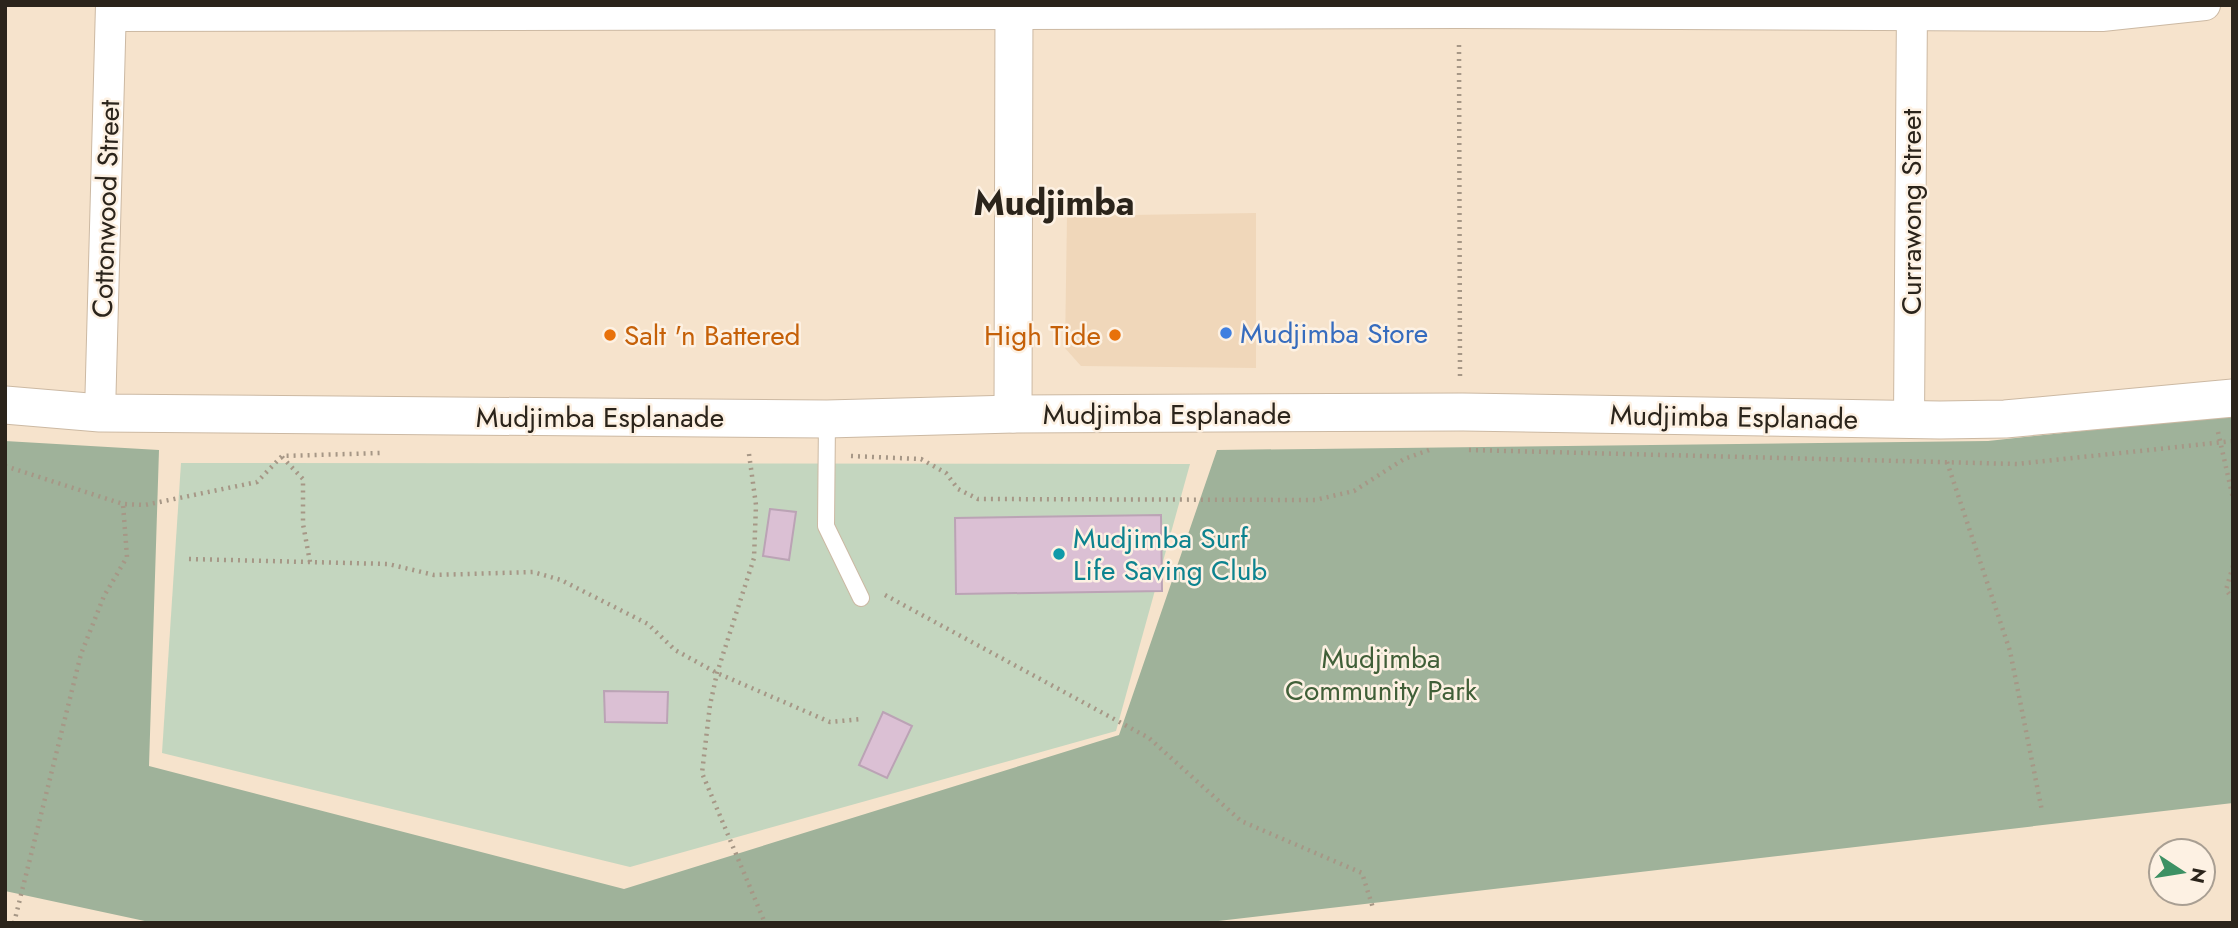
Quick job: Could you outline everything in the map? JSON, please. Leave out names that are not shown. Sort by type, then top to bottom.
[{"type":"street","points":[[111,10],[1912,10],[2102,16],[2205,5]]},
{"type":"street","name":"Cottonwood Street","points":[[100,413],[111,10]]},
{"type":"street","name":"Currawong Street","points":[[1912,10],[1925,419]]},
{"type":"street","points":[[1013,414],[1014,11]]},
{"type":"street","name":"Mudjimba Esplanade","points":[[5,405],[100,413],[827,419],[1013,414],[1463,412],[2005,419],[2222,399]]},
{"type":"lane","points":[[827,419],[826,526],[861,598]]},
{"type":"path","points":[[1459,9],[1460,376]]},
{"type":"path","points":[[2222,399],[2220,443],[2233,498]]},
{"type":"path","points":[[1925,419],[1947,462],[2010,651],[2042,811]]},
{"type":"path","points":[[1458,450],[2017,464],[2233,441]]},
{"type":"path","points":[[827,456],[921,459],[946,473],[958,489],[978,499],[1315,500],[1354,491],[1404,459],[1430,449],[1444,450]]},
{"type":"path","points":[[761,453],[748,452],[756,505],[754,558],[717,673],[702,773],[765,923]]},
{"type":"path","points":[[5,466],[123,504],[145,505],[257,482],[282,456],[387,453]]},
{"type":"path","points":[[282,456],[303,479],[303,524],[310,562]]},
{"type":"path","points":[[13,923],[81,654],[104,596],[127,557],[123,504]]},
{"type":"path","points":[[189,559],[388,564],[434,575],[533,572],[561,580],[648,624],[675,650],[717,673],[830,722],[862,719]]},
{"type":"path","points":[[2233,566],[2226,590],[2233,598]]},
{"type":"path","points":[[861,598],[882,593],[1149,738],[1241,821],[1362,873],[1373,908]]},
{"type":"shaded area","points":[[1256,213],[1256,368],[1081,366],[1065,348],[1067,216]]},
{"type":"green space","name":"Mudjimba Community Park","points":[[2233,415],[2233,803],[1201,923],[154,923],[5,891],[5,441],[159,450],[149,766],[624,889],[1119,735],[1217,450],[1988,441]]},
{"type":"green space","points":[[181,463],[1190,464],[1116,731],[630,867],[162,753]]},
{"type":"building","points":[[770,509],[796,512],[789,560],[763,556]]},
{"type":"building","name":"Mudjimba Surf Life Saving Club","points":[[1161,515],[1162,591],[956,594],[955,518]]},
{"type":"building","points":[[604,691],[668,692],[667,723],[605,722]]},
{"type":"building","points":[[883,712],[912,726],[887,778],[859,765]]},
{"type":"place","name":"Mudjimba Store","points":[[1226,333]]},
{"type":"place","name":"Salt 'n Battered","points":[[610,335]]},
{"type":"place","name":"High Tide","points":[[1115,335]]},
{"type":"place","name":"Mudjimba Surf Life Saving Club","points":[[1059,554]]},
{"type":"district","name":"Mudjimba","points":[[1054,203]]}]
